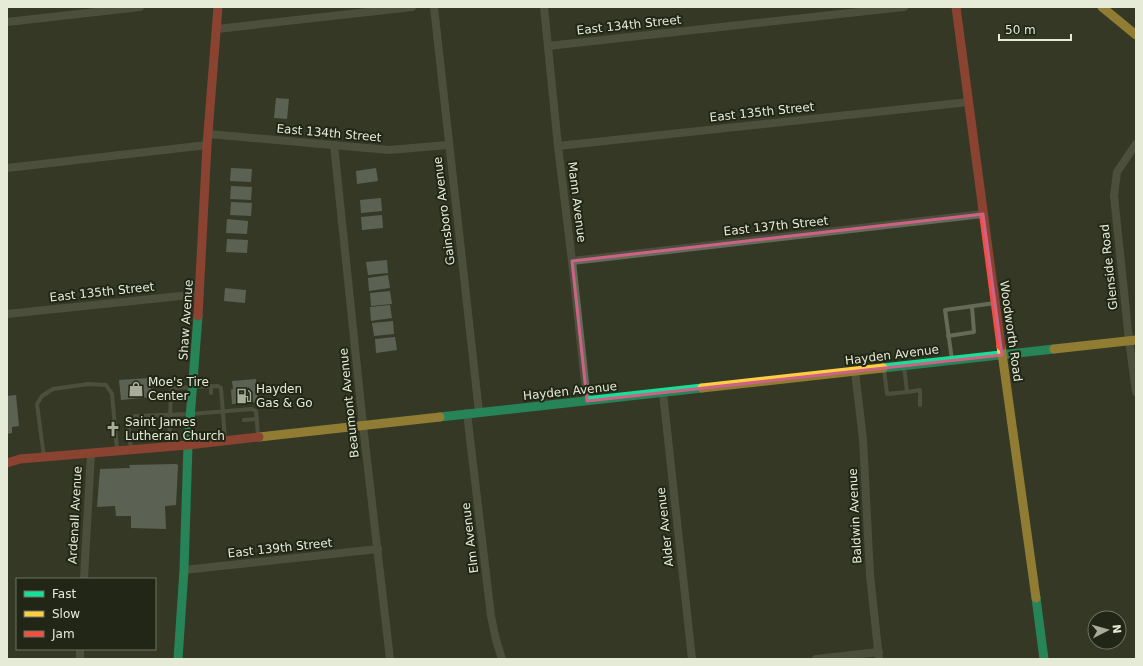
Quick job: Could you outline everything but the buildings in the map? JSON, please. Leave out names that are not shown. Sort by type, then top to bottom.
[{"type":"street","points":[[7,22],[140,7]]},
{"type":"street","name":"Shaw Avenue","points":[[178,659],[184,570],[188,445],[200,294],[207,145],[218,7]]},
{"type":"street","points":[[217,29],[412,7]]},
{"type":"street","name":"Gainsboro Avenue","points":[[434,7],[448,145],[479,412]]},
{"type":"street","name":"Mann Avenue","points":[[544,7],[587,401]]},
{"type":"street","name":"East 134th Street","points":[[548,46],[904,7]]},
{"type":"street","name":"Woodworth Road","points":[[956,7],[1044,659]]},
{"type":"street","points":[[1102,7],[1136,35]]},
{"type":"street","name":"East 135th Street","points":[[558,146],[969,102]]},
{"type":"street","name":"East 134th Street","points":[[208,134],[389,150],[448,145]]},
{"type":"street","name":"Glenside Road","points":[[1136,144],[1117,172],[1114,196],[1132,340],[1136,392]]},
{"type":"street","points":[[7,168],[207,145]]},
{"type":"street","name":"Beaumont Avenue","points":[[334,145],[363,425],[390,659]]},
{"type":"street","name":"East 137th Street","points":[[572,261],[983,214]]},
{"type":"street","name":"East 135th Street","points":[[7,314],[200,294]]},
{"type":"street","name":"Hayden Avenue","points":[[7,463],[20,459],[226,441],[1132,340]]},
{"type":"street","name":"Baldwin Avenue","points":[[855,372],[863,438],[870,575],[879,656]]},
{"type":"street","name":"Alder Avenue","points":[[663,393],[692,659]]},
{"type":"street","name":"Elm Avenue","points":[[467,413],[491,616],[502,659]]},
{"type":"street","name":"Ardenall Avenue","points":[[84,578],[91,453]]},
{"type":"street","name":"East 139th Street","points":[[184,570],[378,549]]},
{"type":"street","points":[[816,659],[879,656]]},
{"type":"lane","points":[[952,360],[945,310],[995,303]]},
{"type":"lane","points":[[948,336],[974,332],[972,307]]},
{"type":"lane","points":[[904,366],[907,392]]},
{"type":"lane","points":[[884,368],[887,394],[920,390],[920,404]]},
{"type":"lane","points":[[44,457],[37,404],[42,396],[53,389],[88,384],[106,385],[112,394],[117,451]]},
{"type":"lane","points":[[211,386],[211,393]]},
{"type":"lane","points":[[169,446],[171,391],[173,388],[211,386],[218,386],[221,388],[226,441]]},
{"type":"lane","points":[[210,412],[211,407]]},
{"type":"lane","points":[[131,450],[128,428],[131,419],[134,416],[191,414],[252,409],[256,411],[258,437]]},
{"type":"lane","points":[[244,420],[257,419]]},
{"type":"lane","points":[[224,422],[230,421]]},
{"type":"highlighted area","points":[[983,214],[1002,355],[587,401],[572,261]]},
{"type":"traffic: fast","points":[[178,659],[184,570],[188,445],[198,316]]},
{"type":"traffic: fast","points":[[883,368],[1054,349]]},
{"type":"traffic: fast","points":[[440,417],[702,388]]},
{"type":"traffic: fast","points":[[1036,598],[1044,659]]},
{"type":"traffic: slow","points":[[1102,7],[1136,35]]},
{"type":"traffic: slow","points":[[1054,349],[1136,340]]},
{"type":"traffic: slow","points":[[1001,346],[1036,598]]},
{"type":"traffic: slow","points":[[702,388],[883,368]]},
{"type":"traffic: slow","points":[[259,437],[440,417]]},
{"type":"traffic: jam","points":[[198,316],[207,145],[218,7]]},
{"type":"traffic: jam","points":[[956,7],[1001,346]]},
{"type":"traffic: jam","points":[[7,463],[20,459],[188,445],[259,437]]},
{"type":"place","name":"Moe's Tire Center","points":[[136,389]]},
{"type":"place","name":"Hayden Gas & Go","points":[[244,396]]},
{"type":"place","name":"Saint James Lutheran Church","points":[[113,429]]}]
